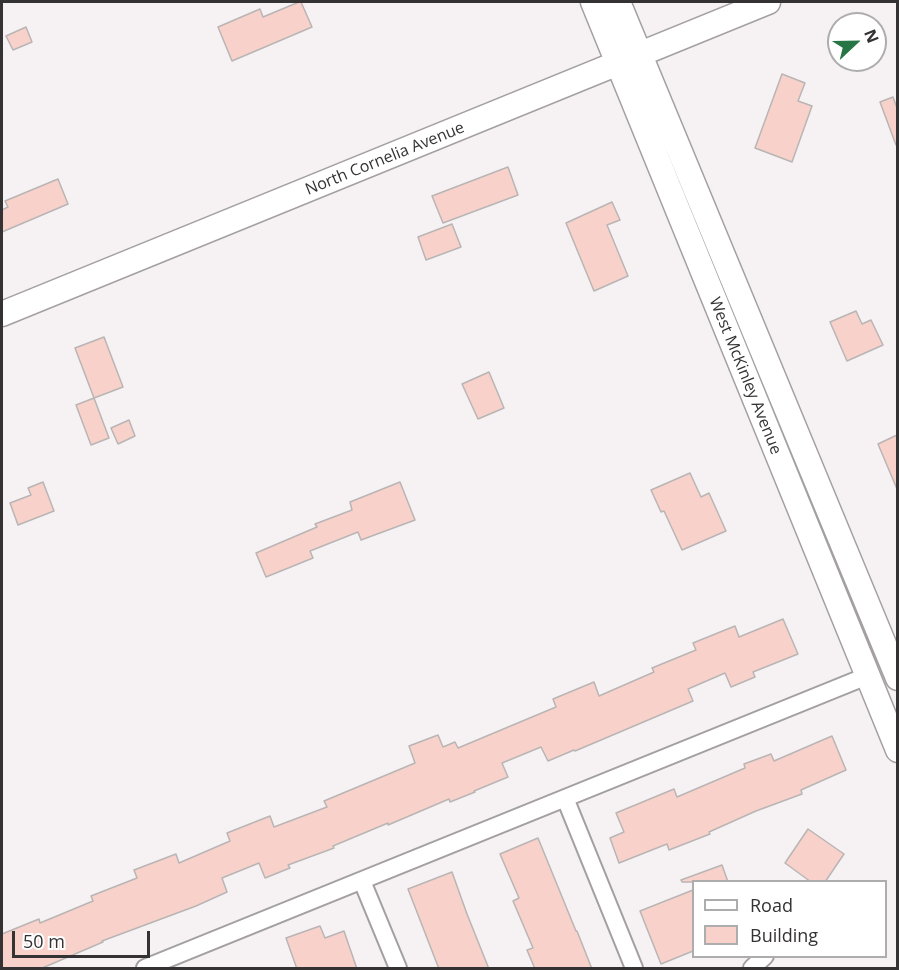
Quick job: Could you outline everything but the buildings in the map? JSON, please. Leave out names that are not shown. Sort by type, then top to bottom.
[{"type":"main road","name":"West McKinley Avenue","points":[[593,2],[629,58],[897,678]]},
{"type":"main road","name":"West McKinley Avenue","points":[[618,2],[629,58],[897,750]]},
{"type":"main road","name":"North Cornelia Avenue","points":[[2,314],[768,2]]},
{"type":"street","points":[[148,968],[867,676]]},
{"type":"street","points":[[565,798],[634,969]]},
{"type":"street","points":[[362,881],[398,969]]},
{"type":"street","points":[[752,969],[764,958]]}]
